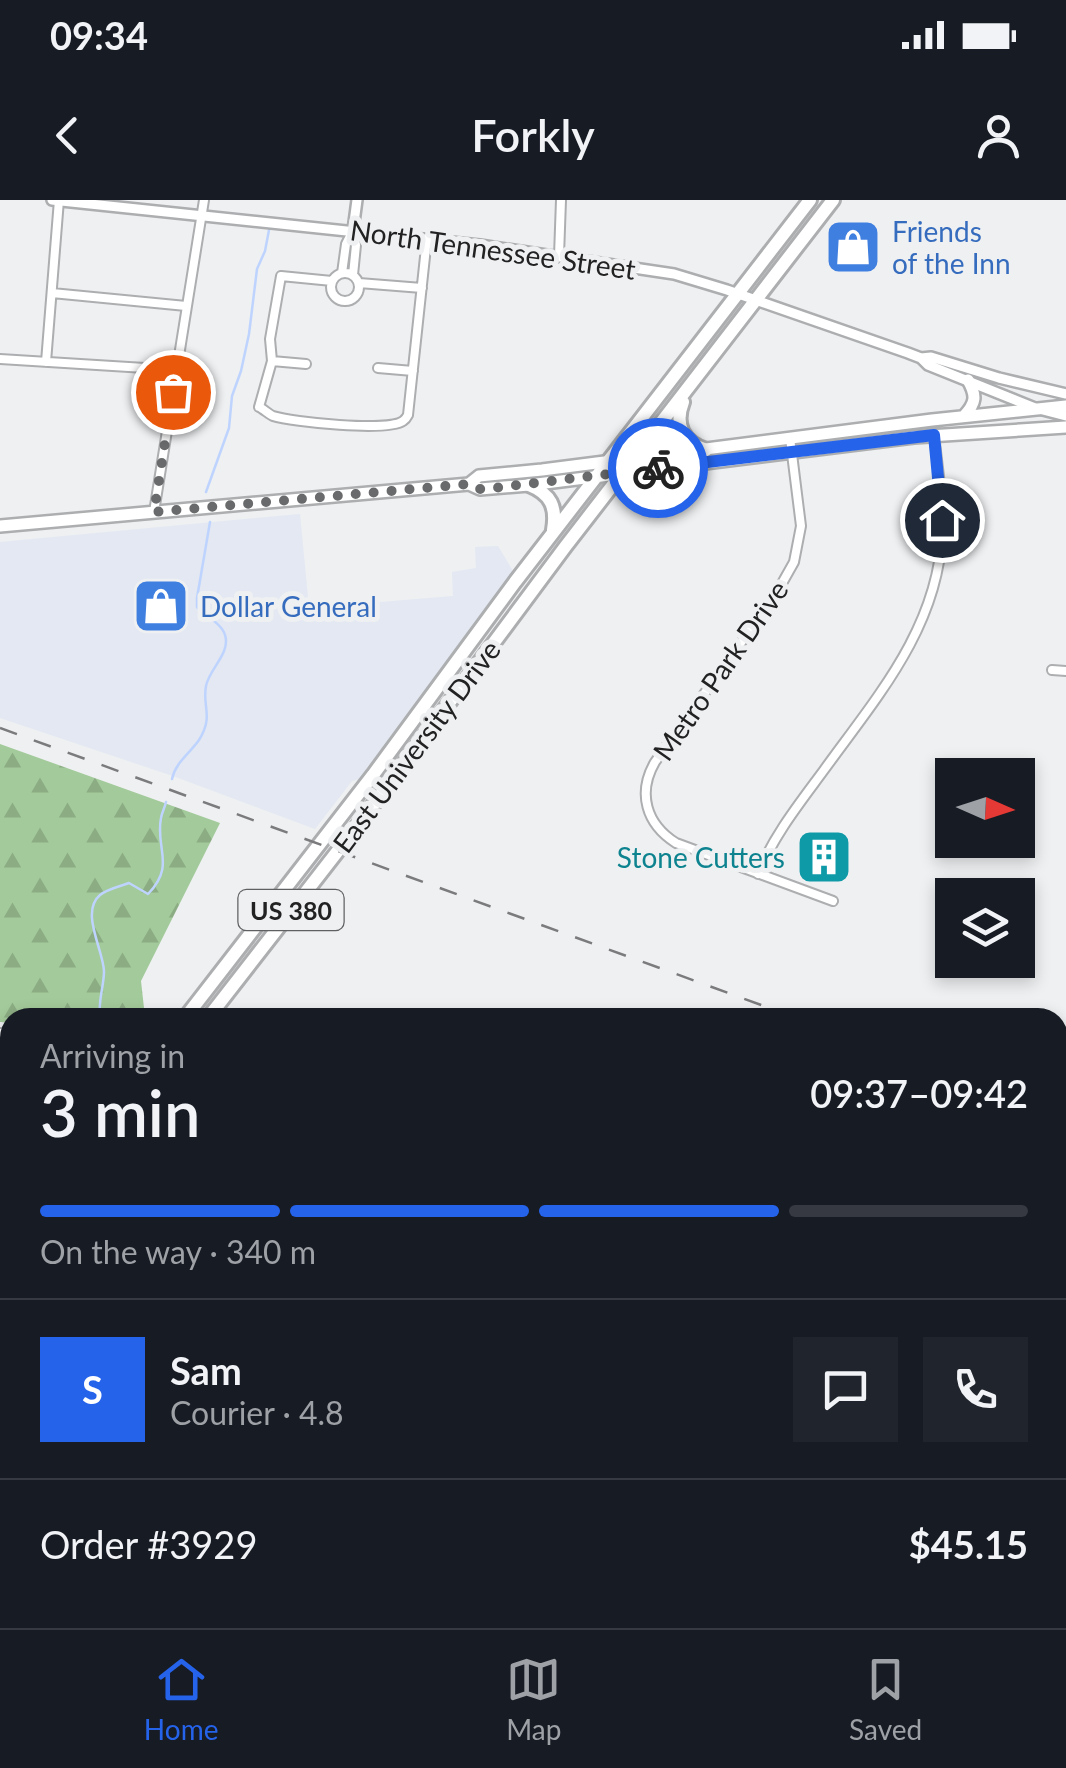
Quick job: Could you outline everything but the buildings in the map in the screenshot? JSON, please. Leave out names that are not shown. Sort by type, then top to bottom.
[{"type":"highway","name":"US 380","points":[[597,477],[810,200]]},
{"type":"highway","name":"US 380","points":[[622,473],[757,300],[826,202]]},
{"type":"highway","points":[[693,382],[680,410],[679,423],[688,441],[706,450]]},
{"type":"highway","name":"East University Drive","points":[[215,1008],[396,775],[622,473]]},
{"type":"highway","name":"East University Drive","points":[[192,1008],[597,477]]},
{"type":"highway","points":[[529,485],[542,490],[553,504],[552,534]]},
{"type":"highway","points":[[482,625],[497,637]]},
{"type":"highway","points":[[203,994],[217,1005]]},
{"type":"main road","points":[[964,416],[975,400],[968,380]]},
{"type":"main road","points":[[0,526],[469,484],[480,489],[529,485],[932,420],[1066,406]]},
{"type":"main road","points":[[469,484],[479,476],[706,450],[1066,426]]},
{"type":"street","points":[[46,362],[56,200]]},
{"type":"street","name":"North Tennessee Street","points":[[56,200],[427,238],[678,275],[920,358]]},
{"type":"street","points":[[154,512],[204,200]]},
{"type":"street","points":[[332,281],[333,295],[344,302],[357,296],[353,230],[357,200]]},
{"type":"street","points":[[559,256],[562,200]]},
{"type":"street","points":[[353,230],[346,244],[342,274],[332,281],[280,276],[270,339],[272,362],[259,406],[272,415],[370,427],[406,420],[427,238]]},
{"type":"street","points":[[342,274],[422,288]]},
{"type":"street","points":[[52,294],[186,306]]},
{"type":"street","points":[[920,358],[931,357],[1066,394]]},
{"type":"street","points":[[920,358],[928,365],[1036,408],[1066,416]]},
{"type":"street","points":[[0,359],[177,370]]},
{"type":"street","points":[[272,362],[306,364]]},
{"type":"street","points":[[378,368],[413,371]]},
{"type":"street","points":[[758,874],[774,840],[897,668],[922,622],[935,586],[942,542],[942,502],[932,420]]},
{"type":"street","name":"Metro Park Drive","points":[[791,445],[801,526],[794,562],[776,594],[655,762],[645,788],[650,816],[663,835],[682,846],[832,901]]},
{"type":"street","points":[[1052,670],[1066,671]]},
{"type":"shaded area","points":[[300,514],[309,608],[453,596],[452,572],[476,568],[475,547],[498,546],[513,571],[359,779],[352,781],[315,829],[0,718],[0,542]]},
{"type":"green space","points":[[0,744],[220,823],[141,981],[144,1008],[0,1008]]},
{"type":"waterway","points":[[206,492],[229,428],[232,396],[249,334],[257,269],[269,230]]},
{"type":"waterway","points":[[172,779],[203,732],[207,718],[206,686],[226,642],[221,627],[197,607],[210,522]]},
{"type":"waterway","points":[[100,1008],[104,971],[92,921],[94,902],[103,893],[129,883],[148,894],[156,884],[163,865],[160,829],[166,802]]},
{"type":"railway","points":[[0,728],[770,1008]]},
{"type":"way so far","points":[[173,392],[154,512],[469,484],[480,489],[494,488],[658,468]]},
{"type":"place","name":"Friends of the Inn","points":[[853,247]]},
{"type":"place","name":"Dollar General","points":[[161,606]]},
{"type":"place","name":"Stone Cutters","points":[[824,857]]},
{"type":"route","points":[[658,468],[934,435],[942,520]]}]
